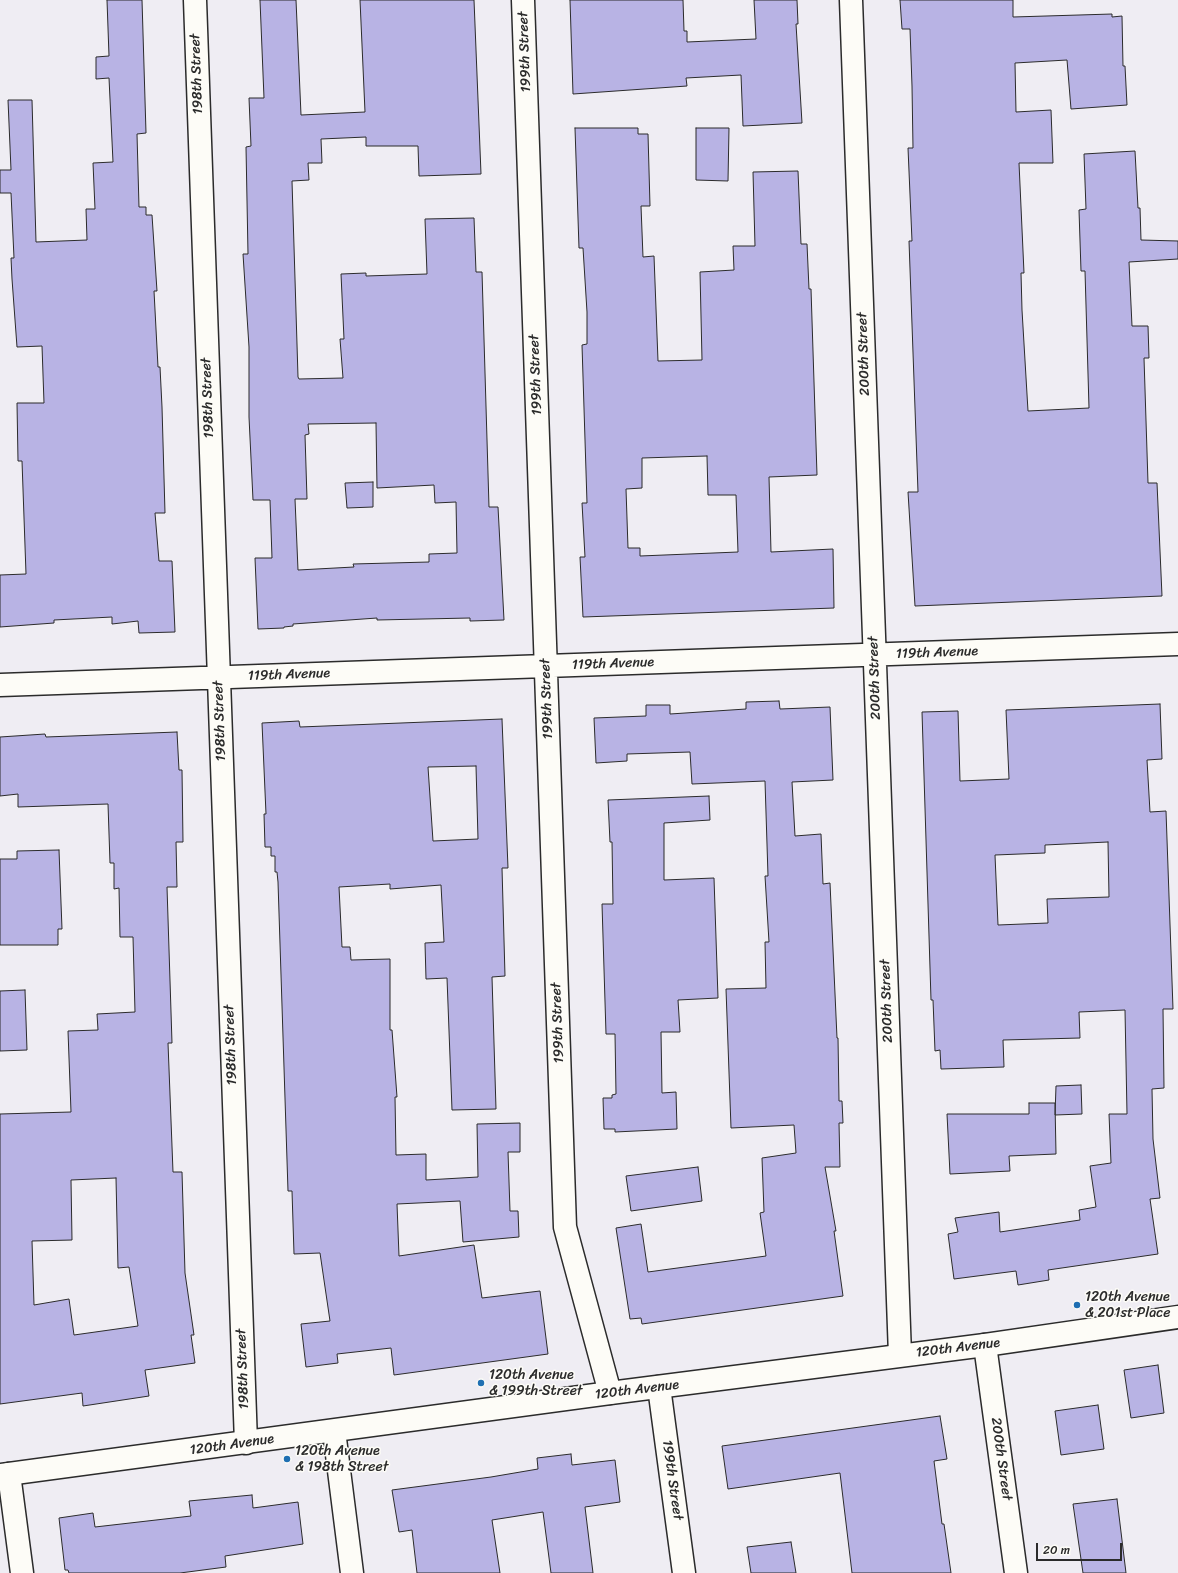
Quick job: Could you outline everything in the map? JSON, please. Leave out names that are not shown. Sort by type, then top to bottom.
[{"type":"street","name":"198th Street","points":[[195,0],[246,1443]]},
{"type":"street","name":"199th Street","points":[[523,0],[565,1227],[610,1393]]},
{"type":"street","name":"200th Street","points":[[851,0],[900,1355]]},
{"type":"street","name":"119th Avenue","points":[[0,685],[1178,644]]},
{"type":"street","name":"120th Avenue","points":[[5,1475],[610,1393],[985,1345],[1178,1317]]},
{"type":"street","name":"200th Street","points":[[985,1345],[1016,1573]]},
{"type":"street","name":"199th Street","points":[[659,1387],[684,1573]]},
{"type":"street","points":[[334,1431],[352,1573]]},
{"type":"street","points":[[5,1475],[22,1573]]},
{"type":"building","points":[[107,0],[142,0],[146,133],[137,134],[139,207],[146,207],[146,215],[152,215],[157,291],[154,291],[158,367],[160,367],[162,407],[165,513],[155,513],[159,561],[172,561],[175,632],[139,633],[138,621],[112,624],[112,617],[54,620],[54,623],[0,627],[0,575],[26,574],[22,461],[18,461],[17,403],[44,403],[42,346],[17,347],[11,258],[14,258],[11,193],[0,193],[0,170],[11,170],[8,100],[32,100],[36,242],[87,240],[86,209],[95,209],[93,163],[113,162],[109,78],[96,79],[96,57],[109,56]]},
{"type":"building","points":[[260,0],[296,0],[301,115],[365,112],[360,0],[474,0],[481,174],[419,176],[418,146],[366,146],[366,137],[321,139],[322,163],[308,163],[309,180],[292,181],[298,377],[299,379],[343,378],[340,339],[344,339],[341,274],[366,273],[366,276],[427,274],[425,219],[474,218],[476,272],[482,272],[489,507],[498,507],[504,620],[470,621],[470,618],[377,620],[377,618],[293,624],[293,626],[284,628],[258,629],[255,558],[272,558],[270,500],[253,500],[249,417],[249,347],[243,254],[248,254],[246,147],[251,146],[249,98],[264,98]],"holes":[[[376,423],[377,488],[434,485],[435,503],[456,502],[457,553],[429,554],[429,562],[353,564],[354,567],[298,570],[295,499],[307,499],[305,435],[309,434],[308,424]]]},
{"type":"building","points":[[570,0],[683,0],[684,31],[687,31],[687,42],[756,39],[754,0],[797,0],[798,24],[796,24],[802,123],[743,126],[741,75],[686,78],[687,86],[573,94]]},
{"type":"building","points":[[900,0],[1013,0],[1013,17],[1112,14],[1112,17],[1122,16],[1123,66],[1125,66],[1127,105],[1071,109],[1067,60],[1015,63],[1016,112],[1051,110],[1053,163],[1019,163],[1024,273],[1021,273],[1022,310],[1028,411],[1089,408],[1085,271],[1081,271],[1079,210],[1086,209],[1084,154],[1135,151],[1141,240],[1178,241],[1178,259],[1129,262],[1132,326],[1148,326],[1149,358],[1144,358],[1148,483],[1157,483],[1162,596],[915,606],[908,492],[918,492],[909,241],[912,241],[908,148],[913,148],[912,86],[910,29],[902,29]]},
{"type":"building","points":[[575,128],[638,128],[638,134],[648,134],[650,206],[641,206],[643,257],[654,256],[658,361],[702,360],[700,272],[734,270],[733,246],[755,246],[753,172],[798,171],[801,244],[807,244],[809,289],[811,289],[817,475],[769,477],[771,552],[833,549],[834,608],[583,617],[580,557],[585,557],[582,503],[587,503],[582,345],[587,344],[587,312],[583,248],[579,248]],"holes":[[[707,456],[708,495],[736,495],[738,552],[640,556],[640,548],[628,548],[626,489],[642,488],[642,458]]]},
{"type":"building","points":[[696,128],[729,128],[728,181],[696,180]]},
{"type":"building","points":[[373,482],[373,507],[347,508],[345,483]]},
{"type":"building","points":[[779,701],[780,709],[830,707],[833,780],[792,782],[795,836],[821,834],[823,884],[830,883],[838,1038],[839,1101],[842,1101],[843,1123],[839,1123],[840,1167],[825,1167],[836,1231],[834,1231],[843,1296],[642,1324],[641,1318],[630,1319],[616,1228],[641,1224],[648,1272],[766,1256],[760,1213],[764,1212],[762,1158],[796,1153],[794,1125],[731,1128],[726,989],[766,988],[765,942],[769,942],[765,876],[768,876],[765,781],[692,784],[690,752],[627,754],[627,761],[596,763],[594,718],[646,716],[646,705],[670,705],[670,714],[746,709],[746,702]]},
{"type":"building","points":[[1160,704],[1162,759],[1147,760],[1150,812],[1166,811],[1173,1009],[1163,1009],[1164,1088],[1152,1089],[1153,1139],[1160,1198],[1150,1199],[1158,1254],[1048,1270],[1049,1280],[1018,1285],[1016,1271],[954,1279],[948,1234],[958,1232],[955,1218],[999,1212],[1000,1232],[1080,1220],[1079,1210],[1096,1207],[1090,1166],[1111,1163],[1109,1114],[1127,1114],[1125,1010],[1079,1012],[1080,1038],[1003,1040],[1004,1067],[941,1069],[940,1050],[935,1051],[933,1000],[931,1000],[922,712],[958,711],[960,781],[1009,779],[1006,710]],"holes":[[[1108,842],[1109,897],[1047,899],[1048,923],[998,925],[995,855],[1045,853],[1045,845]]]},
{"type":"building","points":[[502,719],[508,868],[502,868],[505,976],[492,977],[496,1109],[452,1110],[447,978],[426,979],[425,943],[444,942],[441,885],[390,889],[390,884],[339,887],[342,947],[350,947],[351,960],[390,959],[390,1030],[392,1030],[397,1097],[395,1097],[396,1155],[426,1154],[426,1180],[478,1177],[477,1124],[520,1123],[520,1152],[508,1152],[510,1211],[518,1211],[519,1237],[463,1242],[460,1201],[397,1204],[399,1256],[474,1245],[482,1298],[540,1291],[548,1354],[394,1375],[391,1348],[337,1354],[338,1363],[306,1367],[301,1324],[330,1321],[320,1253],[294,1254],[292,1191],[288,1191],[278,882],[277,872],[275,872],[275,856],[271,856],[271,847],[265,847],[264,814],[266,814],[262,723],[299,721],[300,727]],"holes":[[[476,766],[478,839],[433,841],[428,767]]]},
{"type":"building","points":[[177,732],[179,770],[182,770],[183,842],[176,842],[177,887],[167,887],[172,1043],[168,1043],[173,1172],[182,1172],[185,1273],[194,1335],[191,1335],[195,1363],[145,1370],[149,1396],[83,1406],[82,1393],[0,1404],[0,1114],[71,1112],[68,1031],[98,1030],[97,1014],[135,1012],[133,937],[120,937],[119,888],[114,889],[114,863],[110,863],[108,804],[18,807],[18,794],[0,796],[0,737],[45,734],[46,737]],"holes":[[[116,1178],[118,1268],[129,1267],[138,1326],[74,1335],[69,1299],[34,1305],[32,1241],[72,1240],[71,1180]]]},
{"type":"building","points":[[709,796],[710,820],[664,823],[664,880],[714,878],[718,998],[678,1000],[680,1032],[661,1032],[662,1093],[676,1092],[677,1129],[615,1132],[615,1129],[604,1129],[603,1098],[612,1098],[612,1095],[616,1094],[615,1034],[606,1034],[602,904],[613,904],[612,842],[610,842],[608,800]]},
{"type":"building","points":[[59,850],[62,929],[58,929],[58,945],[0,945],[0,859],[17,859],[17,851]]},
{"type":"building","points":[[25,990],[27,1050],[0,1051],[0,991]]},
{"type":"building","points":[[1081,1085],[1082,1114],[1055,1115],[1056,1086]]},
{"type":"building","points":[[1029,1103],[1055,1103],[1056,1154],[1009,1156],[1010,1171],[950,1174],[947,1114],[1029,1114]]},
{"type":"building","points":[[698,1167],[702,1201],[631,1211],[626,1176]]},
{"type":"building","points":[[1158,1365],[1164,1413],[1131,1418],[1124,1370]]},
{"type":"building","points":[[1098,1405],[1104,1449],[1061,1455],[1055,1411]]},
{"type":"building","points":[[940,1416],[947,1459],[934,1461],[942,1524],[944,1524],[951,1573],[852,1573],[840,1473],[728,1489],[722,1446]]},
{"type":"building","points":[[571,1454],[572,1465],[615,1460],[620,1502],[585,1507],[593,1573],[551,1573],[543,1512],[492,1520],[500,1573],[417,1573],[412,1530],[399,1532],[392,1490],[491,1477],[538,1469],[537,1458]]},
{"type":"building","points":[[252,1495],[253,1508],[298,1502],[303,1544],[225,1556],[226,1567],[180,1573],[69,1573],[68,1570],[65,1570],[59,1518],[93,1513],[95,1527],[191,1516],[189,1501]]},
{"type":"building","points":[[1117,1499],[1126,1573],[1083,1573],[1073,1504]]},
{"type":"building","points":[[791,1542],[796,1573],[751,1573],[747,1547]]},
{"type":"place","name":"120th Avenue & 201st Place","points":[[1077,1305]]},
{"type":"place","name":"120th Avenue & 199th Street","points":[[481,1383]]},
{"type":"place","name":"120th Avenue & 198th Street","points":[[287,1459]]}]
